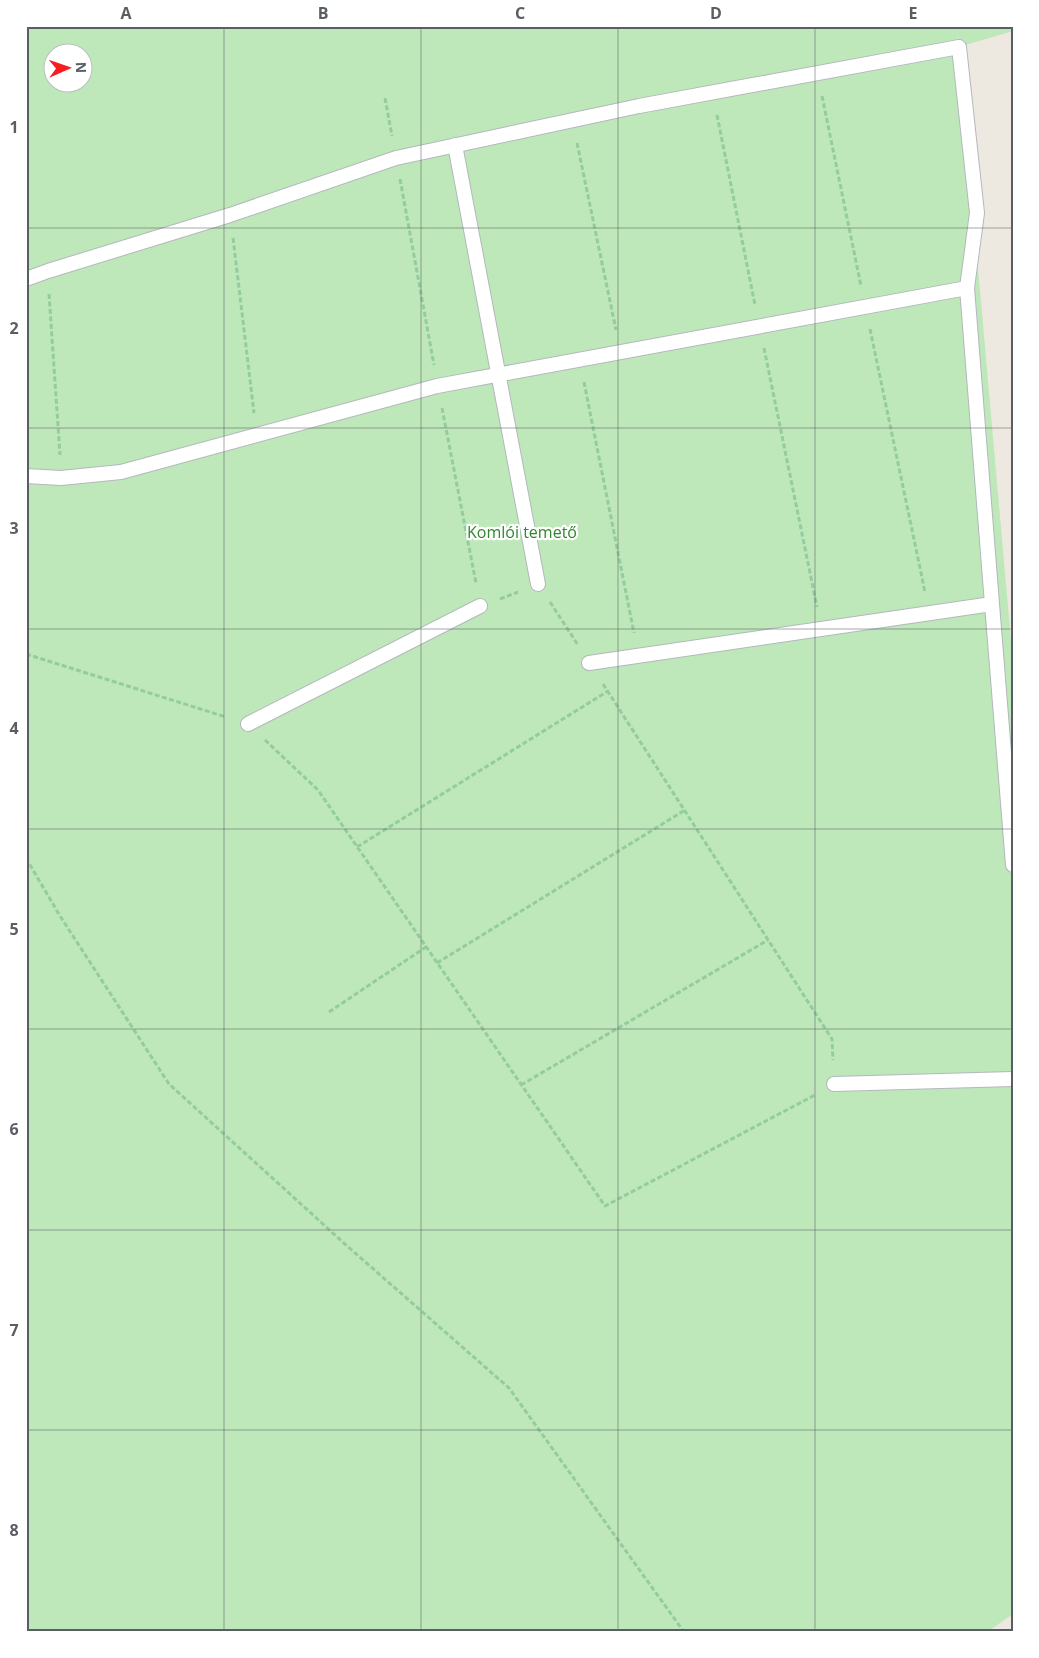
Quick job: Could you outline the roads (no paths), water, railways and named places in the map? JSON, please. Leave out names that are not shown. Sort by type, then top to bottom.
[{"type":"lane","points":[[26,279],[230,215],[396,158],[712,93],[959,47],[978,213],[967,288],[1013,865]]},
{"type":"lane","points":[[454,145],[538,584]]},
{"type":"lane","points":[[26,476],[61,478],[122,472],[438,386],[967,288]]},
{"type":"lane","points":[[589,663],[992,604]]},
{"type":"lane","points":[[248,724],[480,606]]},
{"type":"lane","points":[[834,1084],[1013,1079]]},
{"type":"park label","name":"Komlói temető","points":[[522,532]]}]
